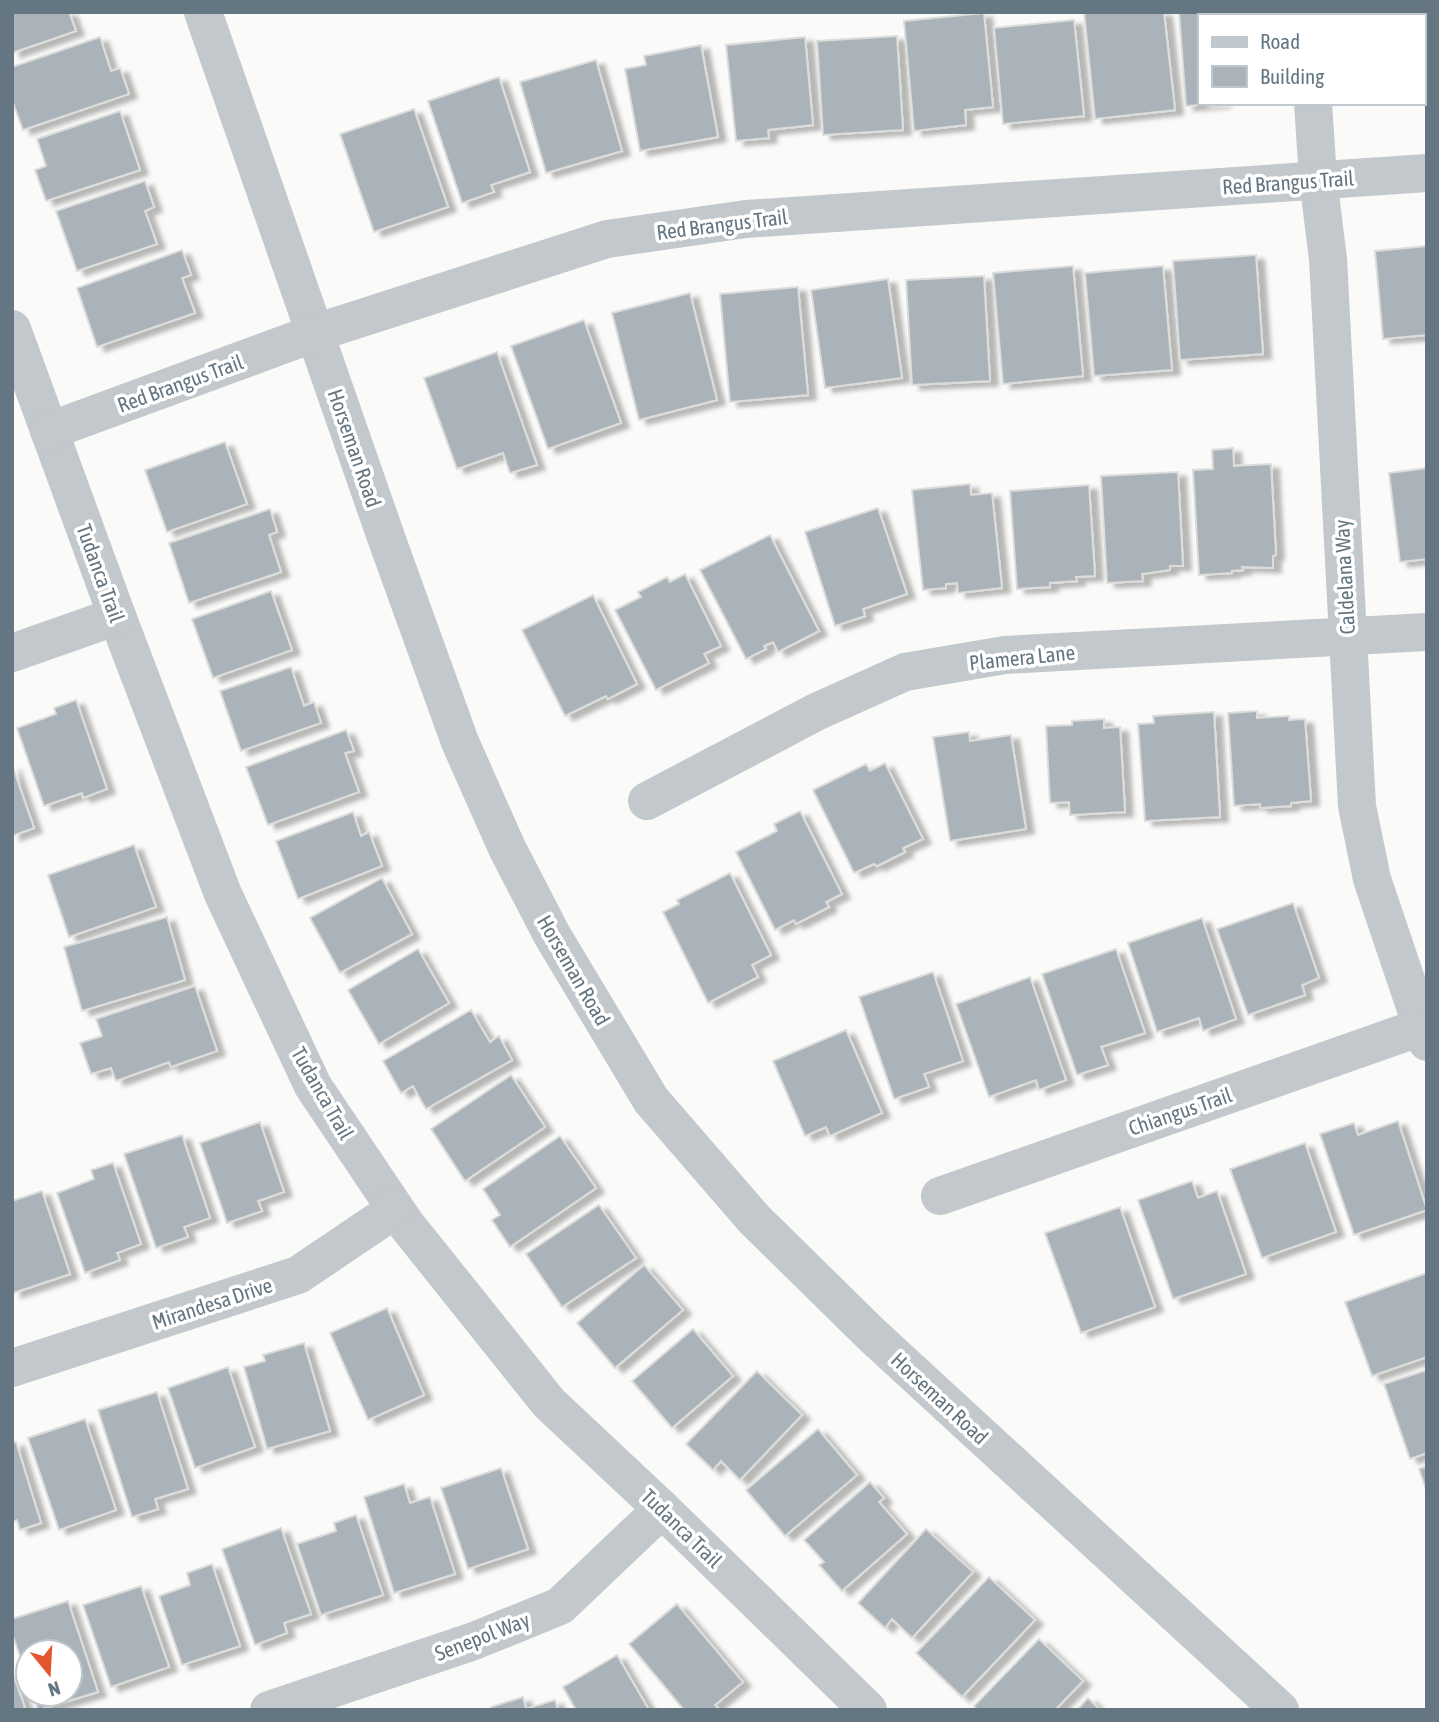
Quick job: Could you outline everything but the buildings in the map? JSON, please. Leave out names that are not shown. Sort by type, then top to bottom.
[{"type":"street","name":"Horseman Road","points":[[203,12],[460,742],[508,848],[552,935],[651,1100],[754,1219],[872,1335],[1280,1710]]},
{"type":"street","name":"Caldelana Way","points":[[1313,105],[1318,179],[1328,259],[1357,806],[1372,879],[1424,1034]]},
{"type":"street","name":"Red Brangus Trail","points":[[49,431],[315,333],[607,239],[746,219],[1427,173]]},
{"type":"street","name":"Tudanca Trail","points":[[12,329],[223,894],[313,1086],[393,1206],[459,1293],[549,1403],[663,1509],[868,1710]]},
{"type":"street","points":[[12,653],[117,616]]},
{"type":"street","name":"Plamera Lane","points":[[647,801],[816,712],[905,672],[1005,655],[1427,632]]},
{"type":"street","name":"Chiangus Trail","points":[[940,1196],[1424,1034]]},
{"type":"street","name":"Mirandesa Drive","points":[[12,1368],[298,1275],[387,1215],[393,1206]]},
{"type":"street","name":"Senepol Way","points":[[269,1710],[474,1641],[560,1606],[663,1509]]}]
